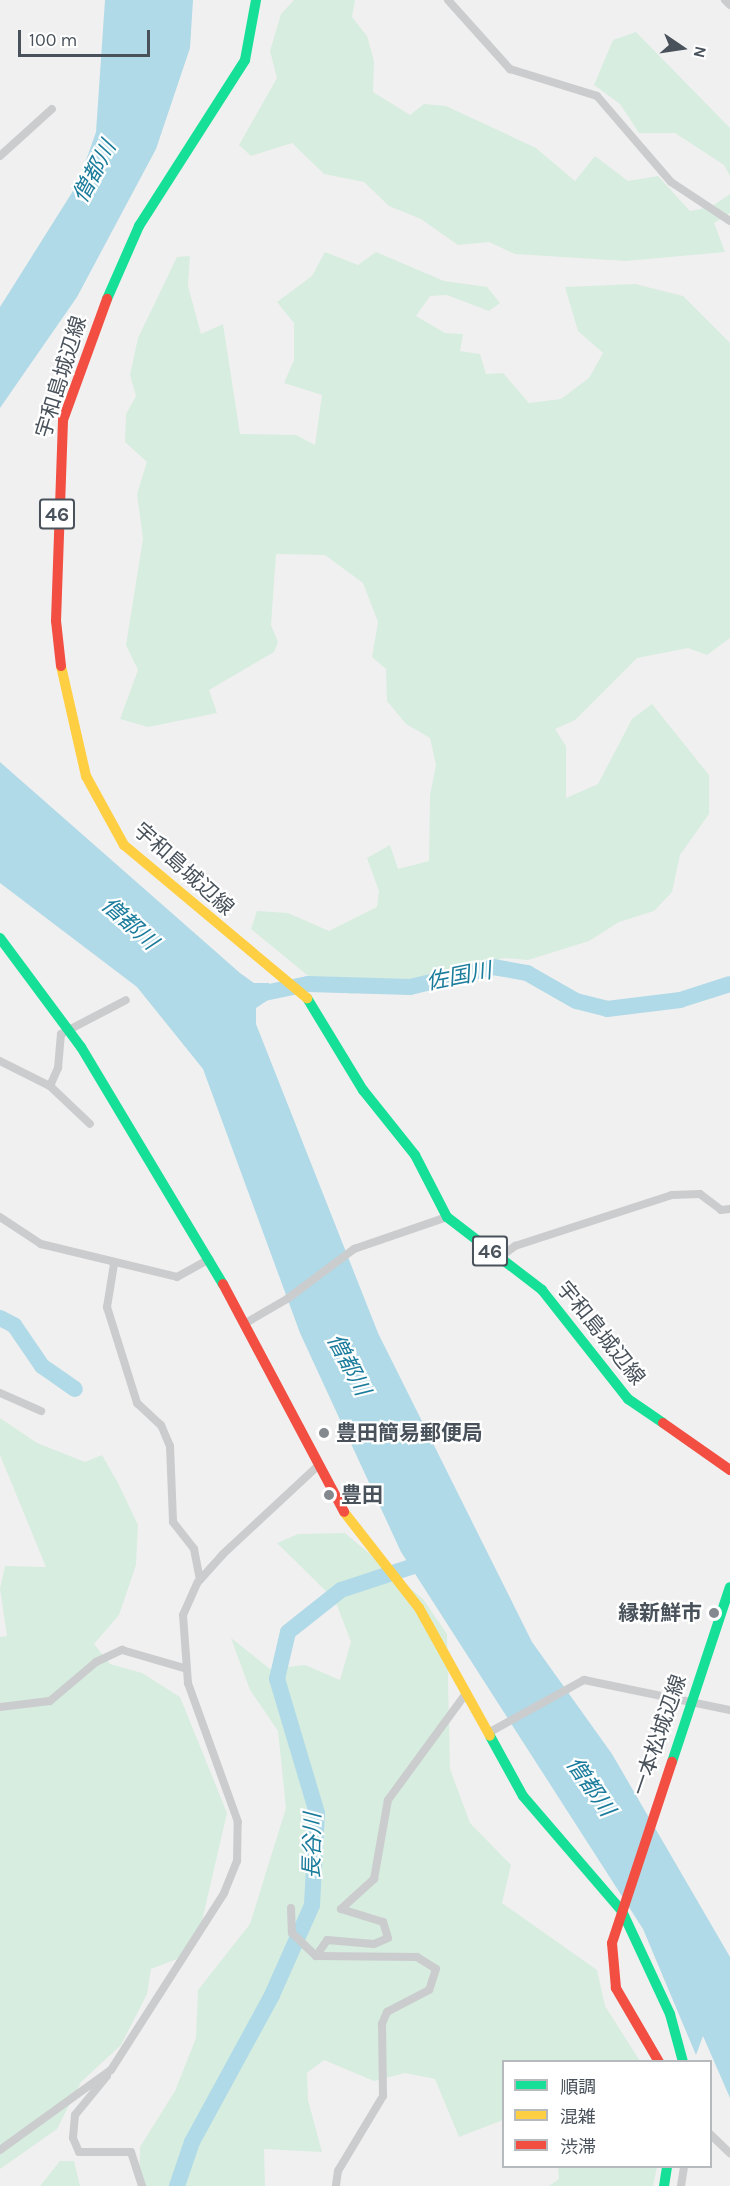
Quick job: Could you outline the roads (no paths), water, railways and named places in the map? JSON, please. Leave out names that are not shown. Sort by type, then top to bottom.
[{"type":"main road","name":"宇和島城辺線","points":[[256,0],[246,60],[139,226],[99,315],[63,420],[57,472],[56,621],[64,687],[86,776],[109,825],[148,868],[296,986],[363,1090],[416,1155],[447,1217],[553,1301],[628,1399],[730,1470]]},
{"type":"main road","points":[[0,938],[68,1028],[209,1259],[347,1518],[419,1608],[464,1696],[488,1733],[523,1796],[622,1911],[670,2014],[683,2060]]},
{"type":"main road","name":"一本松城辺線","points":[[658,2060],[616,1988],[611,1970],[612,1943],[730,1587]]},
{"type":"main road","points":[[664,2186],[667,2168]]},
{"type":"street","points":[[448,0],[510,69],[597,96],[671,182],[730,221]]},
{"type":"street","points":[[725,0],[730,5]]},
{"type":"street","points":[[0,156],[52,109]]},
{"type":"street","points":[[50,1086],[58,1068],[61,1034],[68,1028],[126,1000]]},
{"type":"street","points":[[0,1061],[50,1086],[90,1124]]},
{"type":"street","points":[[500,1257],[515,1246],[672,1195],[700,1194],[721,1210],[730,1209]]},
{"type":"street","points":[[0,1217],[41,1244],[114,1264],[177,1277],[209,1259]]},
{"type":"street","points":[[244,1324],[287,1299],[349,1253],[447,1217]]},
{"type":"street","points":[[114,1264],[107,1307],[137,1403],[161,1425],[170,1446],[173,1522],[194,1550],[200,1578]]},
{"type":"street","points":[[0,1393],[41,1411]]},
{"type":"street","points":[[142,2186],[132,2152],[83,2152],[72,2128],[75,2115],[111,2070],[197,1943],[239,1851],[229,1786],[184,1668],[183,1615],[200,1578],[257,1517],[319,1465]]},
{"type":"street","points":[[0,1707],[50,1701],[96,1662],[122,1650],[184,1668]]},
{"type":"street","points":[[488,1733],[581,1683],[634,1688],[690,1704],[730,1710]]},
{"type":"street","points":[[316,1956],[327,1940],[374,1944],[388,1938],[383,1922],[344,1914],[341,1909],[374,1879],[388,1800],[464,1696]]},
{"type":"street","points":[[291,1908],[292,1933],[316,1956],[417,1957],[436,1969],[429,1990],[387,2013],[382,2024],[383,2096],[346,2156],[336,2186]]},
{"type":"street","points":[[0,2150],[111,2070]]},
{"type":"street","points":[[712,2135],[730,2153]]},
{"type":"street","points":[[681,2186],[684,2168]]},
{"type":"water","name":"僧都川","points":[[105,0],[193,0],[190,48],[156,149],[77,297],[0,408],[0,307],[78,183],[96,132]]},
{"type":"water","name":"僧都川","points":[[0,762],[240,973],[254,983],[269,983],[271,998],[256,1008],[256,1024],[378,1333],[532,1642],[612,1754],[730,1957],[730,2098],[703,2036],[696,2055],[643,1929],[401,1552],[300,1333],[203,1069],[137,987],[0,883]]},
{"type":"waterway","name":"佐国川","points":[[250,996],[308,984],[410,987],[493,967],[527,973],[576,1001],[607,1009],[680,1000],[730,984]]},
{"type":"waterway","points":[[0,1318],[14,1325],[42,1366],[75,1389]]},
{"type":"waterway","name":"長谷川","points":[[177,2186],[192,2142],[272,1995],[312,1905],[317,1813],[277,1679],[288,1632],[341,1590],[429,1561]]},
{"type":"place","name":"豊田簡易郵便局","points":[[324,1433]]},
{"type":"place","name":"豊田","points":[[329,1495]]},
{"type":"place","name":"縁新鮮市","points":[[714,1613]]}]
